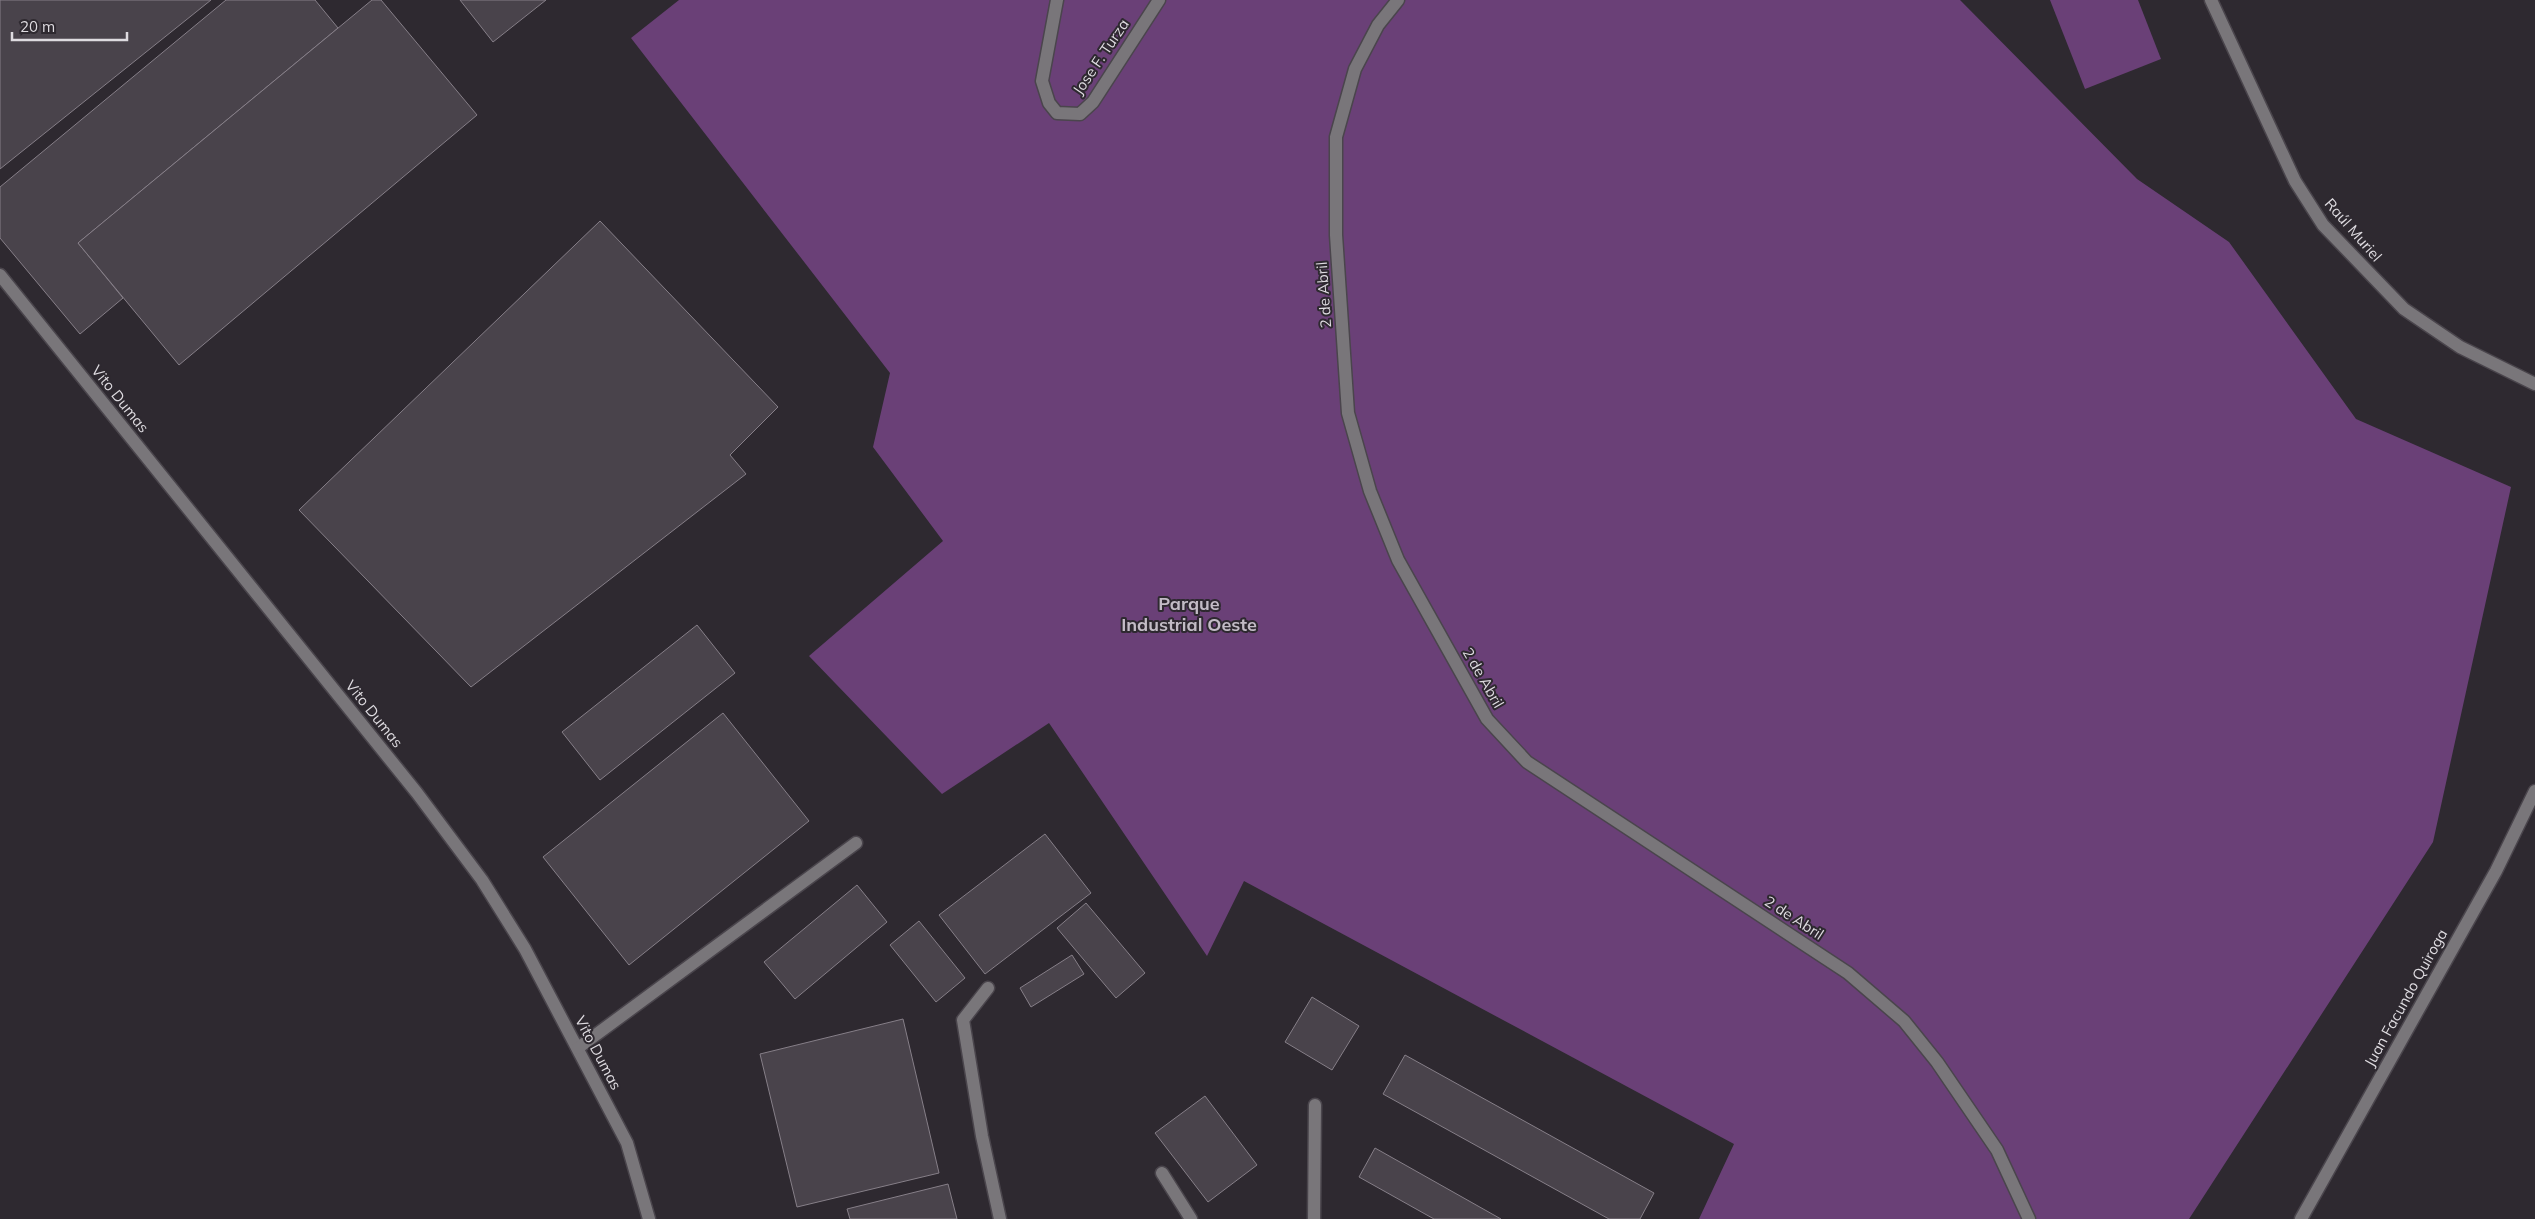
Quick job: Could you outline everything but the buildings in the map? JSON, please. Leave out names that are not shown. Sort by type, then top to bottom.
[{"type":"street","name":"Jose F. Turza","points":[[1057,0],[1042,81],[1049,103],[1057,112],[1080,114],[1093,102],[1159,0]]},
{"type":"street","name":"2 de Abril","points":[[1398,0],[1378,25],[1355,69],[1336,136],[1336,236],[1348,413],[1370,491],[1398,560],[1487,719],[1527,762],[1848,973],[1904,1021],[1937,1062],[1997,1150],[2029,1219]]},
{"type":"street","name":"Raúl Muriel","points":[[2211,0],[2295,181],[2323,225],[2404,309],[2460,347],[2535,384]]},
{"type":"street","name":"Vito Dumas","points":[[0,275],[443,826],[482,880],[525,948],[626,1143],[649,1219]]},
{"type":"street","name":"Juan Facundo Quiroga","points":[[2300,1219],[2496,871],[2535,790]]},
{"type":"street","points":[[578,1048],[856,843]]},
{"type":"street","points":[[988,988],[963,1020],[982,1136],[1000,1219]]},
{"type":"street","points":[[1314,1219],[1315,1105]]},
{"type":"street","points":[[1162,1173],[1191,1219]]},
{"type":"shaded area","points":[[679,0],[1960,0],[2137,179],[2229,242],[2356,419],[2511,487],[2433,842],[2189,1219],[1699,1219],[1734,1144],[1244,881],[1207,956],[1049,723],[942,794],[809,656],[943,541],[873,447],[890,373],[631,38]]},
{"type":"shaded area","points":[[2050,0],[2138,0],[2161,59],[2085,89]]},
{"type":"district","name":"Parque Industrial Oeste","points":[[1189,614]]}]
